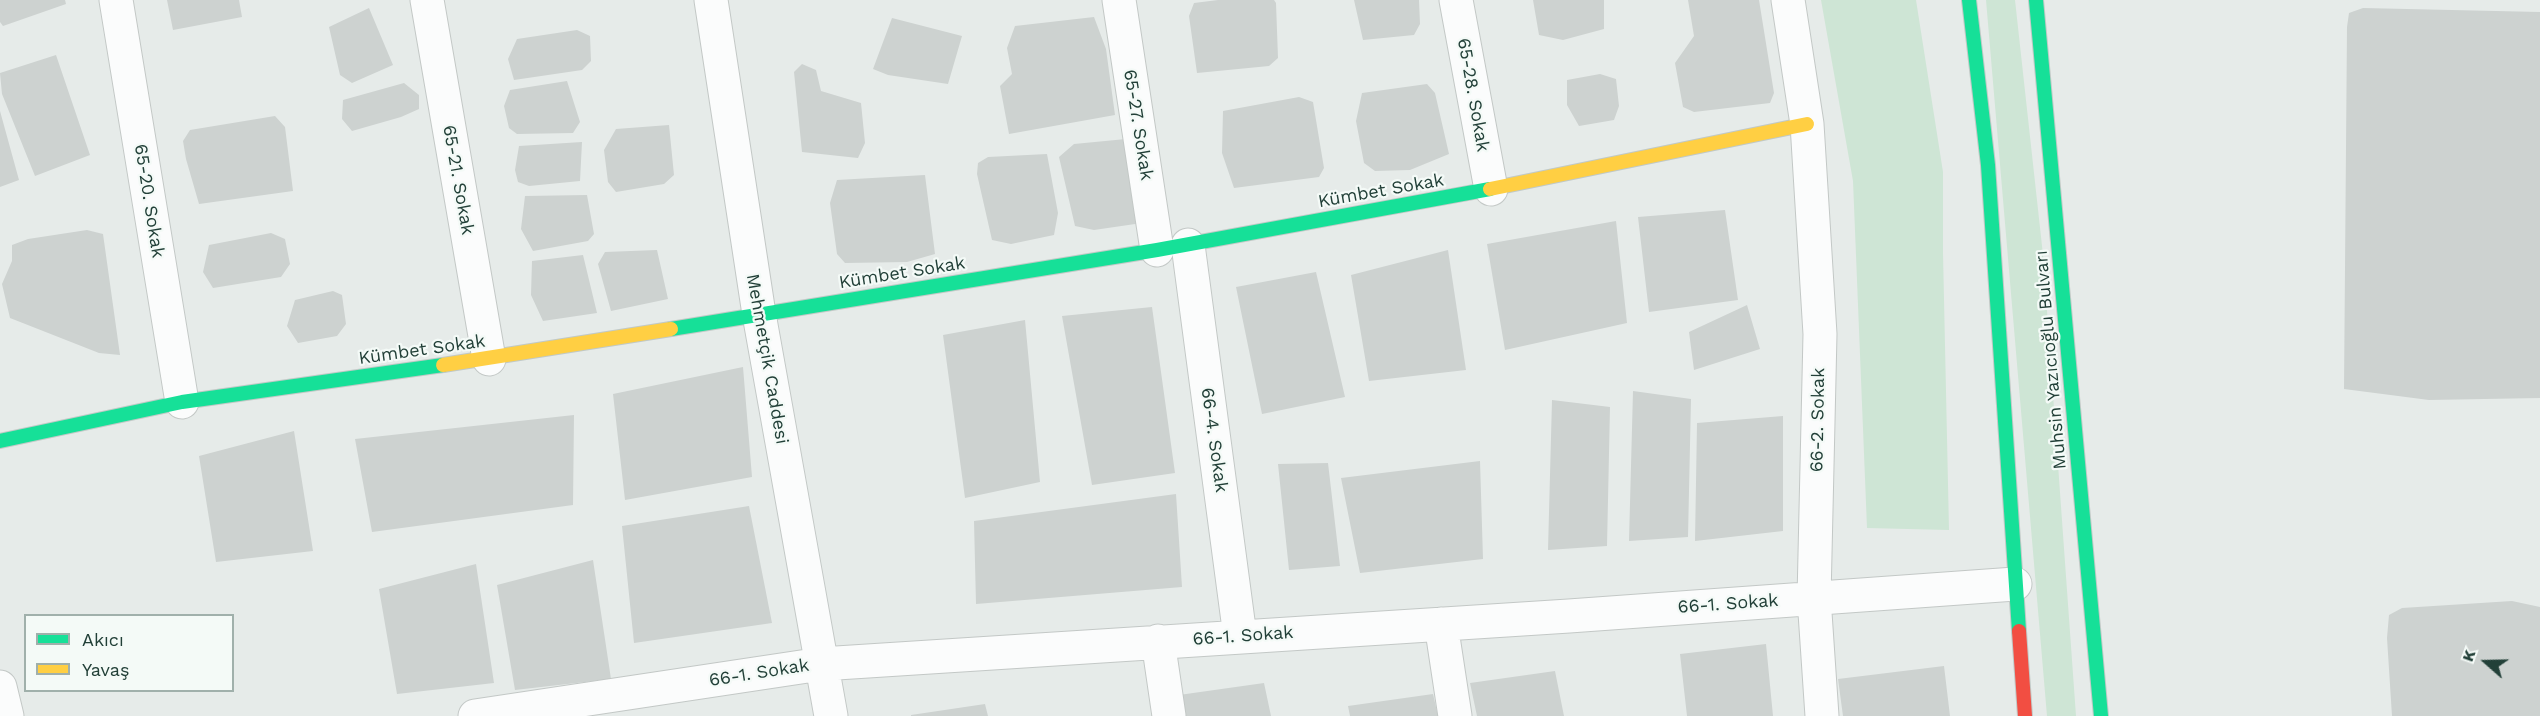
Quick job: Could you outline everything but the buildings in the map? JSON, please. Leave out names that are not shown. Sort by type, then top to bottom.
[{"type":"street","name":"65-20. Sokak","points":[[116,0],[182,402]]},
{"type":"street","name":"65-21. Sokak","points":[[427,0],[489,359]]},
{"type":"street","name":"Mehmetçik Caddesi","points":[[711,0],[759,314],[831,716]]},
{"type":"street","name":"65-27. Sokak","points":[[1119,0],[1173,248]]},
{"type":"street","name":"65-28. Sokak","points":[[1456,0],[1491,189]]},
{"type":"street","name":"66-2. Sokak","points":[[1788,0],[1807,124],[1820,334],[1814,598],[1822,716]]},
{"type":"street","points":[[1969,0],[1988,165],[2025,716]]},
{"type":"street","name":"Muhsin Yazıcıoğlu Bulvarı","points":[[2036,0],[2101,716]]},
{"type":"street","name":"Kümbet Sokak","points":[[0,441],[182,402],[489,359],[1173,248],[1491,189],[1807,124]]},
{"type":"street","name":"66-4. Sokak","points":[[1173,248],[1240,636]]},
{"type":"street","name":"66-1. Sokak","points":[[475,716],[821,664],[2015,584]]},
{"type":"street","points":[[1441,624],[1455,716]]},
{"type":"street","points":[[1158,641],[1169,716]]},
{"type":"street","points":[[0,687],[7,716]]},
{"type":"green space","points":[[1821,0],[1916,0],[1943,172],[1949,530],[1867,528],[1853,181]]},
{"type":"green space","points":[[1986,0],[2015,0],[2043,255],[2076,716],[2047,716]]},
{"type":"traffic: fast","points":[[1969,0],[1988,165],[2019,631]]},
{"type":"traffic: fast","points":[[2036,0],[2101,716]]},
{"type":"traffic: fast","points":[[671,329],[1157,250],[1490,189]]},
{"type":"traffic: fast","points":[[0,441],[182,402],[443,365]]},
{"type":"traffic: slow","points":[[1490,189],[1807,124]]},
{"type":"traffic: slow","points":[[443,365],[671,329]]},
{"type":"traffic: jam","points":[[2019,631],[2025,716]]}]
